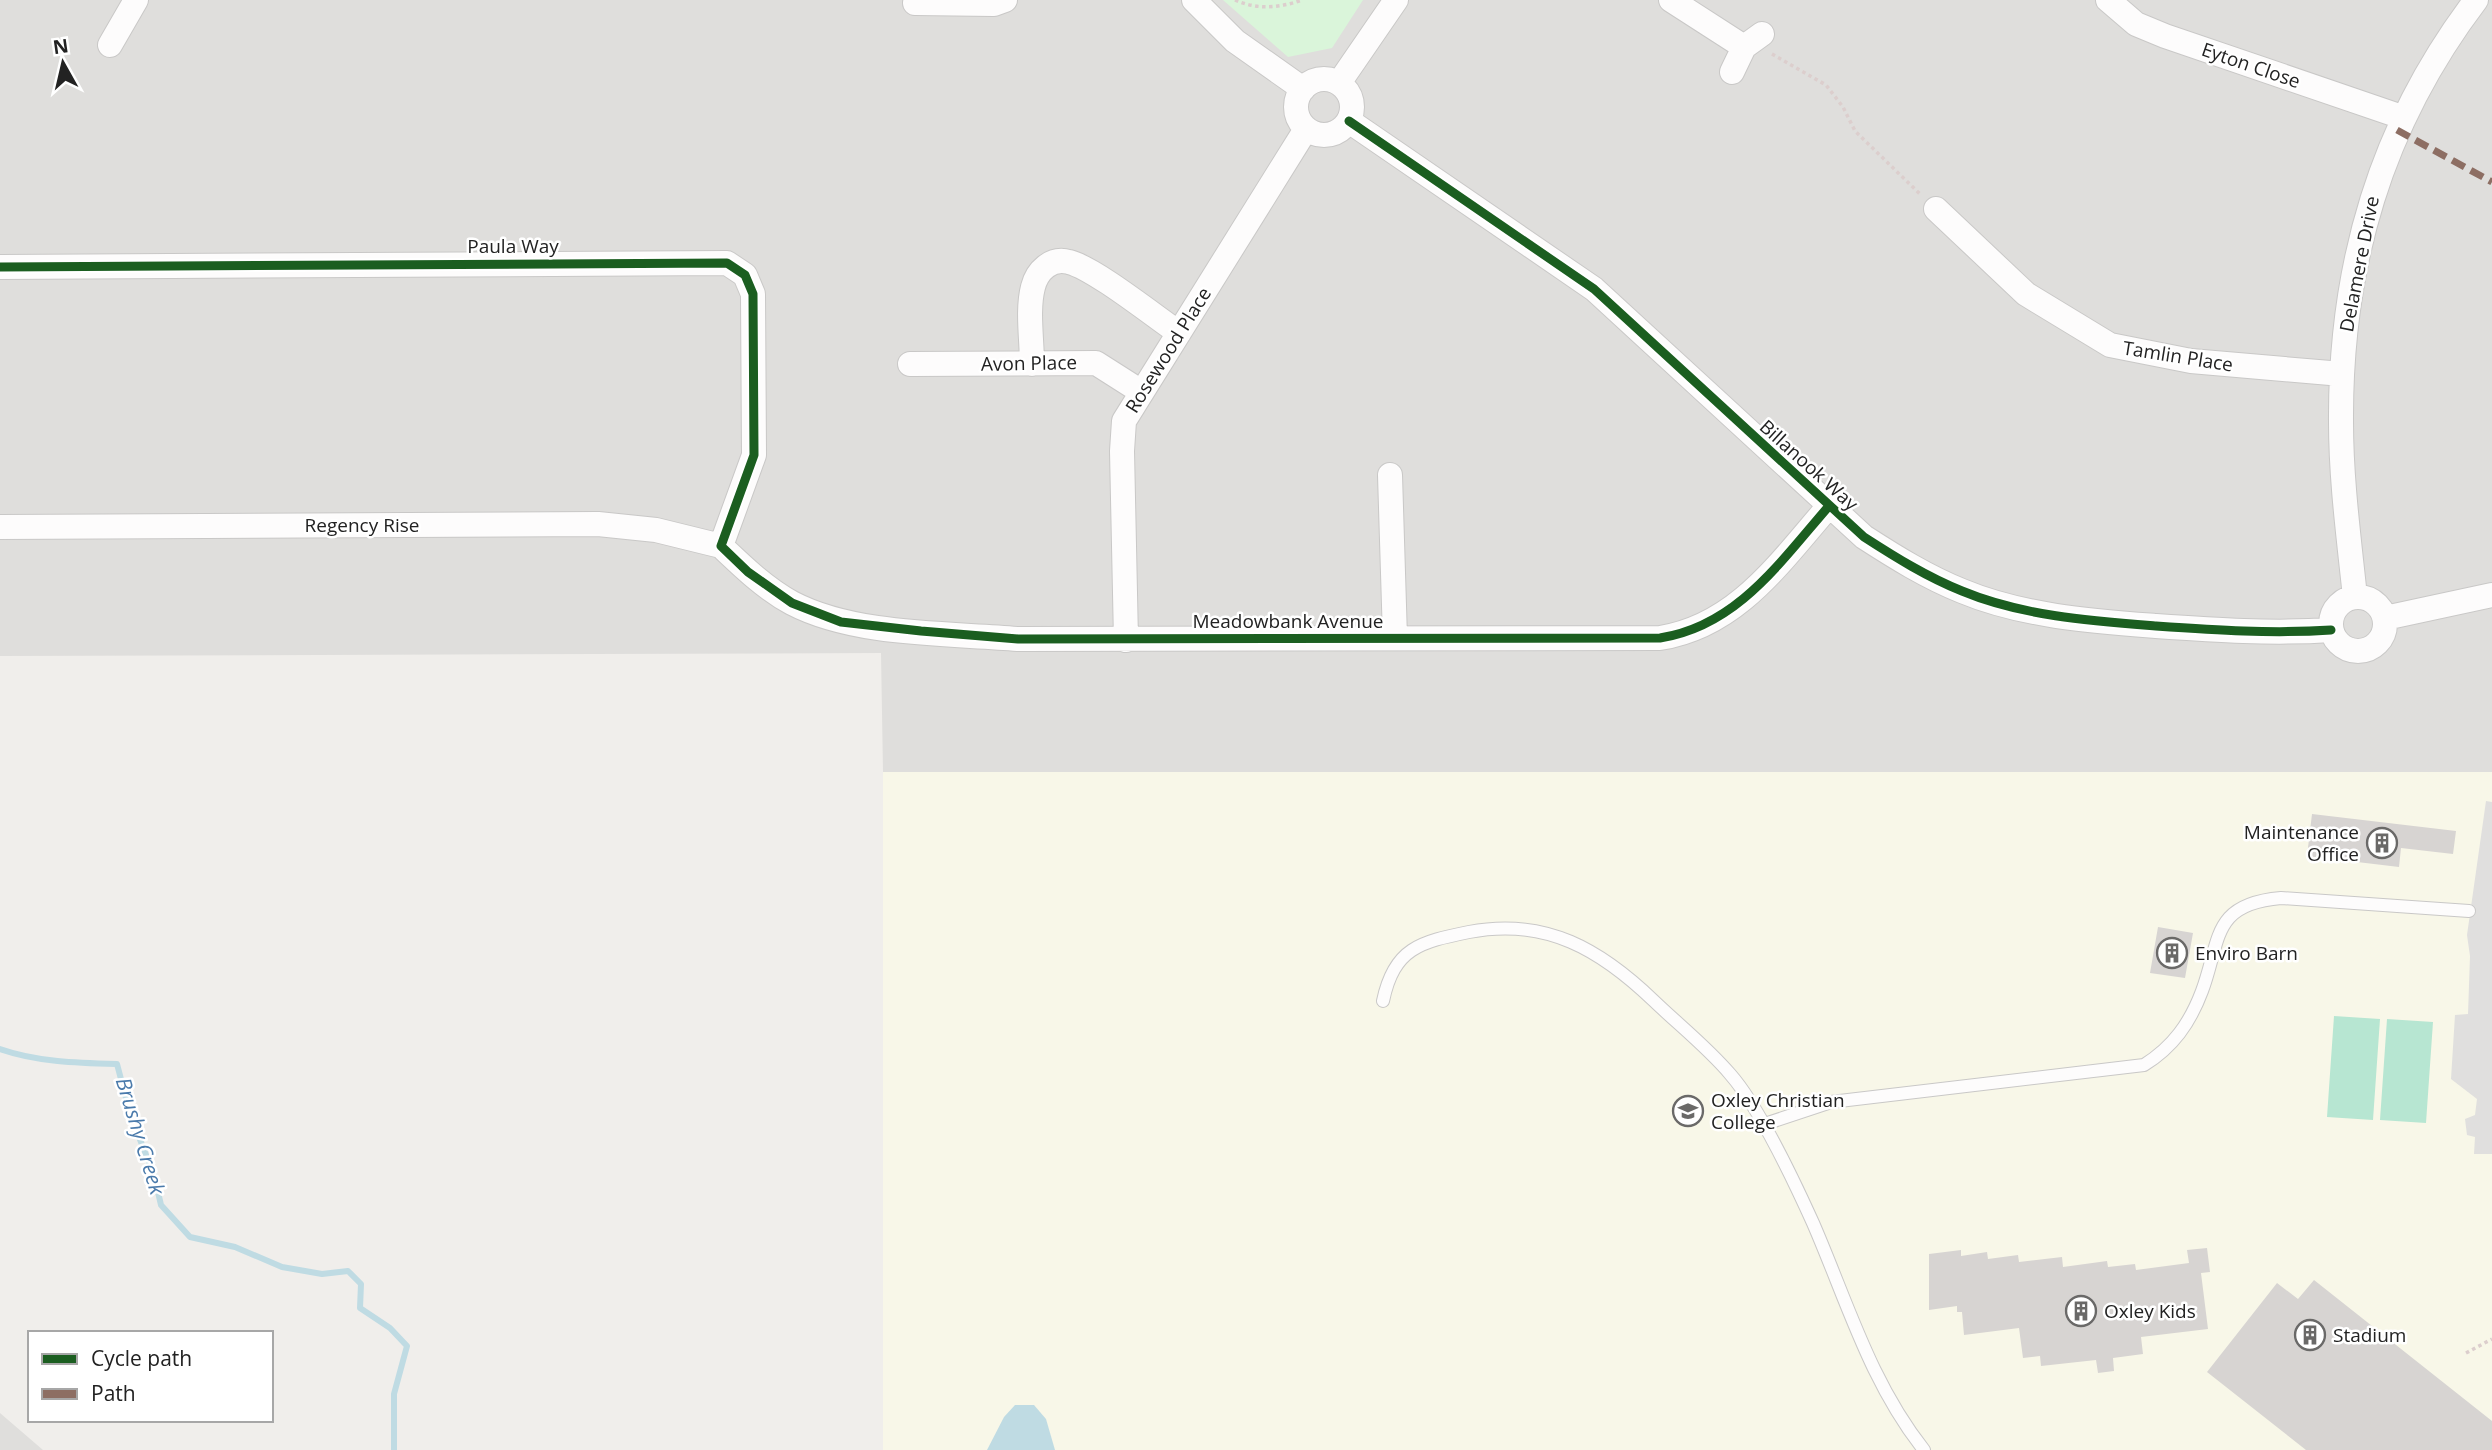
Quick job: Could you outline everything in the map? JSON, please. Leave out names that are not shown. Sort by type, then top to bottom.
[{"type":"street","points":[[110,45],[136,0]]},
{"type":"street","points":[[915,4],[994,4],[1005,0]]},
{"type":"street","points":[[1194,0],[1235,41],[1303,89]]},
{"type":"street","points":[[1339,83],[1396,0]]},
{"type":"street","points":[[1671,0],[1753,40],[1732,72]]},
{"type":"street","name":"Eyton Close","points":[[2108,0],[2136,24],[2165,36],[2402,117]]},
{"type":"street","name":"Delamere Drive","points":[[2355,597],[2343,470],[2342,374],[2346,317],[2365,219],[2402,117],[2424,77],[2476,0]]},
{"type":"street","points":[[1324,79],[1339,83],[1346,89],[1353,104],[1349,121],[1329,136],[1306,129],[1300,122],[1296,106],[1303,89],[1324,79]]},
{"type":"street","name":"Billanook Way","points":[[1349,121],[1594,289],[1864,537],[1914,568],[1963,592],[2022,609],[2092,621],[2285,633],[2331,630]]},
{"type":"street","name":"Rosewood Place","points":[[1126,640],[1122,451],[1124,421],[1140,391],[1306,129]]},
{"type":"street","name":"Tamlin Place","points":[[1936,209],[2026,294],[2110,345],[2190,361],[2342,374]]},
{"type":"street","points":[[1032,364],[1032,289],[1039,273],[1050,263],[1067,261],[1087,270],[1179,333]]},
{"type":"street","name":"Paula Way","points":[[0,267],[727,263],[745,275],[753,295],[754,455],[722,546]]},
{"type":"street","name":"Avon Place","points":[[909,364],[1096,363],[1140,391]]},
{"type":"street","points":[[1390,475],[1395,638]]},
{"type":"street","name":"Meadowbank Avenue","points":[[722,546],[748,572],[792,603],[841,622],[1018,639],[1660,638],[1688,633],[1745,599],[1829,506]]},
{"type":"street","name":"Regency Rise","points":[[0,527],[598,524],[656,530],[722,546]]},
{"type":"street","points":[[2385,618],[2492,595]]},
{"type":"street","points":[[2355,597],[2372,601],[2385,618],[2380,640],[2360,651],[2340,644],[2331,630],[2337,608],[2355,597]]},
{"type":"lane","points":[[1762,1125],[1831,1101],[2144,1065],[2174,1044],[2190,1018],[2203,990],[2214,942],[2226,920],[2261,900],[2281,898],[2469,911]]},
{"type":"lane","points":[[1382,1001],[1388,975],[1407,953],[1439,938],[1478,930],[1520,930],[1561,935],[1627,974],[1731,1075],[1762,1125],[1813,1222],[1876,1378],[1902,1422],[1924,1450]]},
{"type":"path","points":[[1235,0],[1264,7],[1285,6],[1303,0]]},
{"type":"path","points":[[1753,40],[1826,85],[1843,107],[1855,131],[1936,209]]},
{"type":"path","points":[[2466,1353],[2492,1339]]},
{"type":"shaded area","points":[[0,0],[2492,0],[2492,772],[883,772],[881,653],[0,656]]},
{"type":"shaded area","name":"Oxley Christian College","points":[[883,772],[2492,772],[2492,1450],[883,1450]]},
{"type":"shaded area","points":[[2486,801],[2492,802],[2492,1154],[2474,1154],[2475,1137],[2467,1135],[2465,1119],[2475,1115],[2477,1099],[2451,1079],[2455,1015],[2468,1014],[2470,956],[2467,935]]},
{"type":"shaded area","points":[[0,1413],[43,1450],[0,1450]]},
{"type":"green space","points":[[1223,0],[1363,0],[1332,48],[1288,57]]},
{"type":"green space","points":[[2334,1016],[2380,1019],[2373,1120],[2327,1117]]},
{"type":"green space","points":[[2387,1019],[2433,1022],[2426,1123],[2380,1120]]},
{"type":"water","points":[[1015,1405],[1034,1405],[1046,1419],[1055,1450],[987,1450],[1004,1417]]},
{"type":"building","name":"Maintenance Office","points":[[2312,814],[2456,831],[2453,854],[2401,848],[2399,867],[2307,856]]},
{"type":"building","name":"Enviro Barn","points":[[2158,927],[2193,933],[2185,978],[2150,973]]},
{"type":"building","name":"Oxley Kids","points":[[2207,1248],[2210,1272],[2201,1273],[2208,1329],[2141,1337],[2143,1354],[2113,1358],[2114,1371],[2098,1373],[2096,1360],[2041,1366],[2040,1356],[2023,1358],[2019,1328],[1964,1335],[1962,1312],[1957,1312],[1957,1306],[1929,1310],[1929,1254],[1961,1250],[1961,1256],[1987,1252],[1988,1259],[2018,1255],[2019,1262],[2062,1257],[2063,1267],[2107,1261],[2108,1267],[2135,1264],[2136,1270],[2189,1263],[2187,1250]]},
{"type":"building","name":"Stadium","points":[[2314,1280],[2492,1421],[2492,1450],[2306,1450],[2207,1372],[2277,1283],[2298,1299]]},
{"type":"waterway","name":"Brushy Creek","points":[[0,1049],[43,1059],[117,1064],[131,1117],[154,1175],[161,1205],[190,1237],[235,1247],[282,1267],[322,1274],[348,1271],[361,1284],[360,1308],[390,1328],[407,1346],[394,1394],[394,1450]]},
{"type":"marked path","points":[[2397,130],[2492,182]]},
{"type":"cycle path","points":[[1349,121],[1594,289],[1864,537],[1924,573],[1985,599],[2057,616],[2222,630],[2331,630]]},
{"type":"cycle path","points":[[0,267],[727,263],[745,275],[753,294],[754,455],[721,546],[748,572],[792,603],[841,622],[1018,639],[1660,638],[1687,631],[1734,606],[1755,589],[1829,506]]},
{"type":"place","name":"Maintenance Office","points":[[2382,843]]},
{"type":"place","name":"Enviro Barn","points":[[2172,953]]},
{"type":"place","name":"Oxley Christian College","points":[[1688,1111]]},
{"type":"place","name":"Oxley Kids","points":[[2081,1311]]},
{"type":"place","name":"Stadium","points":[[2310,1335]]}]
